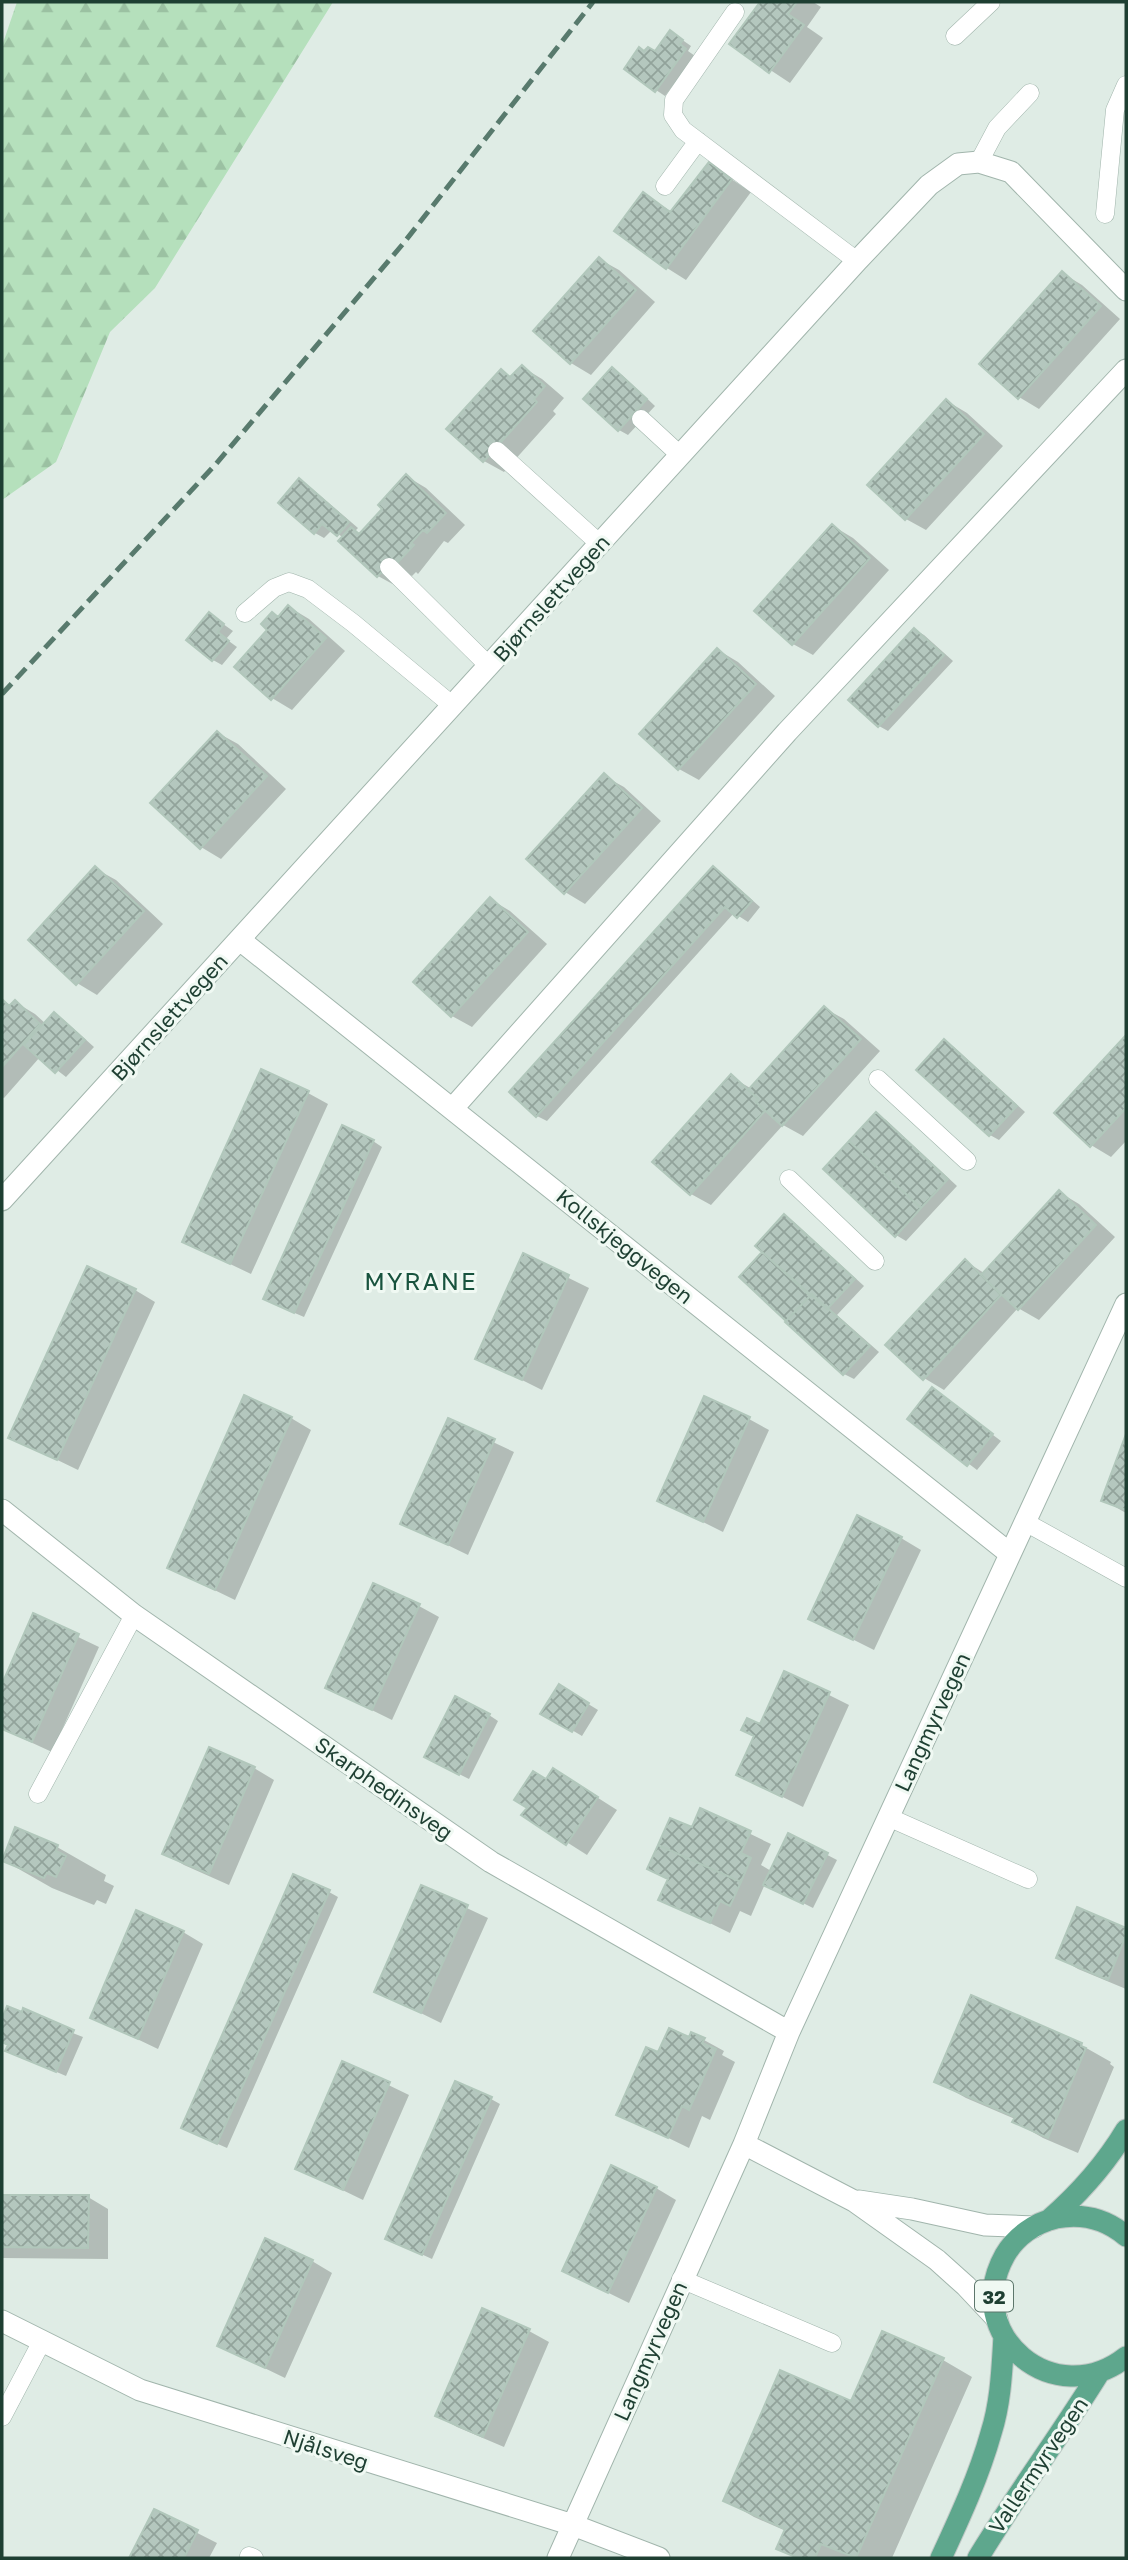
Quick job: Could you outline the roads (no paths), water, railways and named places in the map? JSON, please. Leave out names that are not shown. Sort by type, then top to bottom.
[{"type":"main road","name":"32","points":[[1117,2365],[1082,2376],[1046,2372],[1015,2351],[1000,2328],[993,2301],[1000,2264],[1014,2243],[1081,2191],[1109,2158],[1126,2130]]},
{"type":"main road","points":[[1042,2223],[1067,2216],[1084,2217],[1117,2228],[1126,2236]]},
{"type":"main road","name":"Vallermyrvegen","points":[[941,2558],[969,2497],[992,2431],[1000,2389],[1000,2328]]},
{"type":"main road","name":"Vallermyrvegen","points":[[978,2558],[1005,2513],[1117,2365]]},
{"type":"street","name":"Bjørnslettvegen","points":[[2,1200],[857,261],[929,185],[958,164],[979,162]]},
{"type":"street","points":[[979,162],[1011,172],[1126,290]]},
{"type":"street","points":[[453,1108],[787,732],[1126,370]]},
{"type":"street","name":"Kollskjeggvegen","points":[[240,940],[1009,1553]]},
{"type":"street","name":"Langmyrvegen","points":[[558,2558],[681,2279],[744,2144],[789,2032],[1126,1304]]},
{"type":"street","name":"Skarphedinsveg","points":[[2,1510],[134,1615],[491,1862],[789,2032]]},
{"type":"street","points":[[744,2144],[854,2201],[937,2260],[966,2286],[1000,2328]]},
{"type":"street","points":[[854,2201],[912,2209],[952,2220],[985,2225],[1042,2223]]},
{"type":"street","name":"Njålsveg","points":[[2,2320],[140,2390],[573,2525],[659,2558]]},
{"type":"lane","points":[[955,36],[991,2]]},
{"type":"lane","points":[[736,12],[674,100],[673,116],[683,130],[857,261]]},
{"type":"lane","points":[[1105,214],[1115,110],[1126,85]]},
{"type":"lane","points":[[979,162],[997,128],[1030,93]]},
{"type":"lane","points":[[665,186],[698,141]]},
{"type":"lane","points":[[641,419],[680,455]]},
{"type":"lane","points":[[496,451],[600,544]]},
{"type":"lane","points":[[389,567],[489,666]]},
{"type":"lane","points":[[245,612],[274,588],[289,582],[308,589],[398,658],[453,706]]},
{"type":"lane","points":[[878,1079],[967,1161]]},
{"type":"lane","points":[[789,1179],[875,1261]]},
{"type":"lane","points":[[1025,1522],[1126,1578]]},
{"type":"lane","points":[[38,1794],[134,1615]]},
{"type":"lane","points":[[888,1817],[1028,1879]]},
{"type":"lane","points":[[681,2279],[832,2343]]},
{"type":"lane","points":[[2,2417],[42,2341]]},
{"type":"railway","points":[[2,694],[215,465],[402,245],[593,2]]},
{"type":"district","name":"MYRANE","points":[[421,1280]]}]
